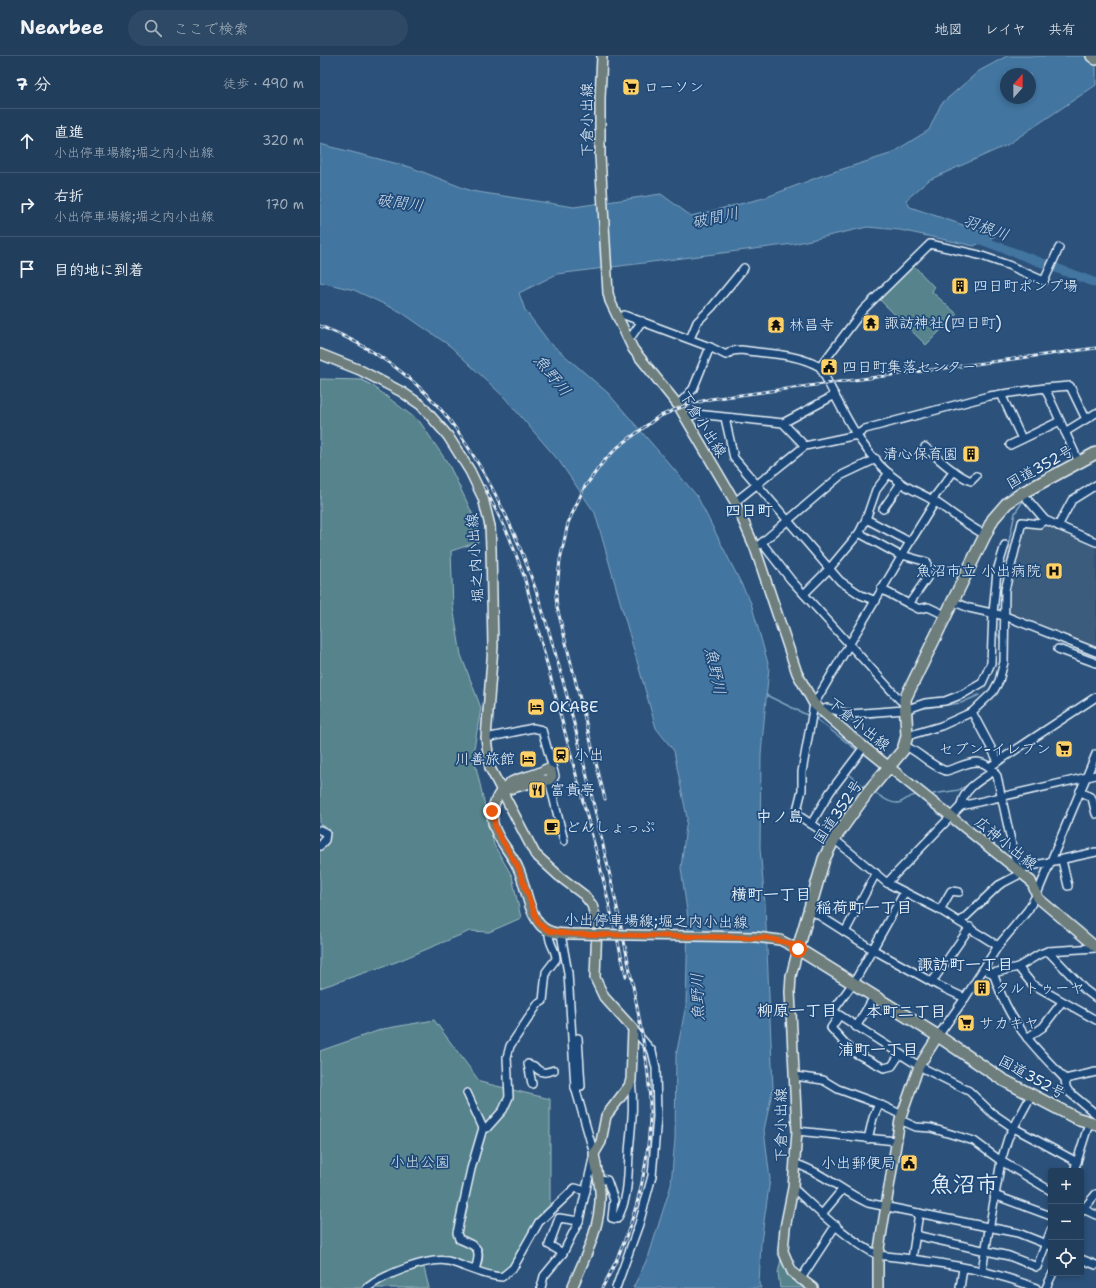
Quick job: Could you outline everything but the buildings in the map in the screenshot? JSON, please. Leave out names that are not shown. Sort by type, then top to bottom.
[{"type":"highway","points":[[1092,56],[1096,59]]},
{"type":"highway","name":"国道352号","points":[[904,706],[945,615],[984,534],[993,519],[1007,503],[1022,493],[1096,453]]},
{"type":"highway","points":[[904,706],[906,741]]},
{"type":"highway","name":"国道352号","points":[[906,741],[890,768],[867,792],[834,839],[824,859],[798,949],[938,1036],[1003,1080],[1032,1096],[1092,1124]]},
{"type":"main road","name":"下倉小出線","points":[[602,56],[600,160],[608,293],[610,301],[628,339],[647,369],[678,406],[686,418],[759,546],[797,673],[814,704],[862,751],[890,768]]},
{"type":"main road","name":"堀之内小出線","points":[[320,354],[334,358],[360,370],[402,392],[421,405],[448,436],[470,471],[483,498],[490,526],[492,580],[492,659],[486,738],[490,768],[539,859],[584,895],[592,905],[597,923],[594,968],[596,982],[604,997],[633,1029]]},
{"type":"main road","name":"広神小出線","points":[[890,768],[1020,871],[1031,881],[1038,898],[1096,947]]},
{"type":"main road","points":[[502,791],[510,782],[542,773],[546,769],[552,774],[549,780]]},
{"type":"main road","name":"小出停車場線;堀之内小出線","points":[[502,791],[492,811],[498,835],[518,867],[538,923],[549,931],[561,934],[756,937],[780,940],[798,949]]},
{"type":"main road","name":"下倉小出線","points":[[798,949],[791,976],[790,992],[797,1130],[796,1164],[785,1228],[783,1251],[788,1266],[800,1280],[813,1288]]},
{"type":"main road","points":[[572,1288],[596,1226],[600,1199],[594,1154],[601,1142],[606,1116],[629,1086],[631,1080],[633,1029]]},
{"type":"main road","points":[[878,1288],[878,1255],[901,1118],[906,1099],[919,1066],[938,1036]]},
{"type":"street","points":[[820,367],[863,310],[930,244],[978,255],[1008,265],[1040,280],[1045,279],[1059,248]]},
{"type":"street","points":[[690,339],[697,322],[712,307],[744,268]]},
{"type":"street","points":[[624,315],[642,320],[710,347],[726,355],[732,351],[741,350],[799,358],[820,367],[857,436],[876,459],[901,483],[934,501],[968,526],[984,534]]},
{"type":"street","points":[[628,339],[631,337],[642,320]]},
{"type":"street","points":[[678,406],[693,389],[710,347]]},
{"type":"street","points":[[735,502],[805,446],[857,436],[865,429],[1001,394],[1070,386],[1086,419]]},
{"type":"street","points":[[1045,388],[1080,462]]},
{"type":"street","points":[[1001,394],[1022,439]]},
{"type":"street","points":[[686,418],[696,414],[783,423],[835,395]]},
{"type":"street","points":[[1065,432],[1096,413]]},
{"type":"street","points":[[725,418],[734,458],[787,522],[840,581],[861,595],[876,601]]},
{"type":"street","points":[[1010,445],[1060,421]]},
{"type":"street","points":[[783,423],[805,446]]},
{"type":"street","points":[[926,447],[954,471],[971,481],[976,476]]},
{"type":"street","points":[[876,459],[840,476],[759,546],[849,643],[904,706]]},
{"type":"street","points":[[954,471],[901,555],[881,589],[876,601],[849,643],[814,704],[802,772],[802,790],[796,814],[834,839],[887,883],[970,927],[998,946]]},
{"type":"street","points":[[804,594],[829,569],[859,533],[866,519],[876,490],[889,472]]},
{"type":"street","points":[[884,510],[901,483]]},
{"type":"street","points":[[1058,526],[1072,500],[1096,485]]},
{"type":"street","points":[[1022,493],[1044,520],[1096,542]]},
{"type":"street","points":[[866,519],[910,542]]},
{"type":"street","points":[[820,711],[827,708],[850,714],[945,701],[982,684],[991,663],[998,614],[1022,522],[1039,524],[1044,520]]},
{"type":"street","points":[[859,533],[901,555],[927,562],[927,578],[909,604]]},
{"type":"street","points":[[1004,545],[997,571],[998,614],[1004,662],[999,681],[993,692],[972,712],[906,741],[928,762],[946,770],[962,766],[972,761],[983,762],[992,768],[997,776],[1020,871]]},
{"type":"street","points":[[881,589],[919,609],[928,607],[945,615]]},
{"type":"street","points":[[952,601],[969,608],[998,614],[1096,652]]},
{"type":"street","points":[[1058,649],[1096,663]]},
{"type":"street","points":[[961,806],[961,801],[972,786],[998,761],[1096,697]]},
{"type":"street","points":[[972,712],[998,761]]},
{"type":"street","points":[[486,738],[533,728],[539,728],[545,734],[555,776],[553,780],[549,780],[564,841]]},
{"type":"street","points":[[811,824],[830,792],[862,751]]},
{"type":"street","points":[[938,1036],[965,998],[998,946],[1028,910],[1037,894],[1096,754]]},
{"type":"street","points":[[887,883],[961,806],[1096,775]]},
{"type":"street","points":[[1080,791],[1092,798],[1096,814]]},
{"type":"street","points":[[320,830],[326,833],[320,846]]},
{"type":"street","points":[[960,922],[999,885],[1020,871],[1051,862],[1096,852]]},
{"type":"street","points":[[1062,860],[1068,886]]},
{"type":"street","points":[[845,932],[876,873]]},
{"type":"street","points":[[940,910],[951,891],[959,892]]},
{"type":"street","points":[[904,893],[853,983],[834,1012],[919,1066],[969,1091],[992,1113],[1014,1128],[1077,1162]]},
{"type":"street","points":[[809,908],[872,949],[932,982],[965,998]]},
{"type":"street","points":[[932,982],[970,927]]},
{"type":"street","points":[[482,1128],[487,1128],[503,1110],[508,1097],[507,1057],[510,1046],[538,1004],[543,1001],[546,972],[556,959],[555,953],[548,941],[549,931]]},
{"type":"street","points":[[541,1288],[544,1276],[563,1253],[579,1221],[594,1154],[575,1088],[568,973],[561,934]]},
{"type":"street","points":[[983,970],[993,973],[1018,966],[1040,954],[1096,947]]},
{"type":"street","points":[[1048,952],[1084,989],[1096,998]]},
{"type":"street","points":[[1018,966],[1032,984],[1062,1002],[1096,1019]]},
{"type":"street","points":[[993,973],[1006,1006],[1027,1038],[1046,1061],[1065,1080],[1066,1087],[1069,1092],[1096,1114]]},
{"type":"street","points":[[856,1027],[874,997]]},
{"type":"street","points":[[1027,1038],[1043,1027],[1062,1002]]},
{"type":"street","points":[[839,1016],[831,1028],[853,1052],[884,1068],[892,1066],[900,1054]]},
{"type":"street","points":[[616,1288],[639,1224],[652,1176],[657,1117],[656,1068],[652,1051],[633,1029]]},
{"type":"street","points":[[575,1088],[581,1086],[578,1038]]},
{"type":"street","points":[[532,1084],[528,1064],[534,1066],[539,1072],[543,1073],[554,1070]]},
{"type":"street","points":[[1065,1080],[1096,1072]]},
{"type":"street","points":[[795,1076],[823,1080],[838,1089],[879,1104],[916,1127],[931,1128],[974,1141],[1001,1161],[1048,1189]]},
{"type":"street","points":[[598,1179],[607,1180],[614,1200],[612,1218],[617,1219],[621,1212],[628,1180],[633,1096],[631,1080]]},
{"type":"street","points":[[467,1093],[482,1128],[471,1169],[457,1233],[459,1239],[476,1247],[479,1251],[479,1257],[475,1270]]},
{"type":"street","points":[[982,1270],[1001,1161],[1008,1138],[1032,1096]]},
{"type":"street","points":[[868,1139],[873,1118],[879,1104]]},
{"type":"street","points":[[1075,1168],[1092,1124]]},
{"type":"street","points":[[797,1130],[896,1142]]},
{"type":"street","points":[[796,1164],[809,1168],[842,1190],[868,1203],[989,1226],[1018,1233],[1048,1245],[1037,1267],[1009,1256],[915,1235]]},
{"type":"street","points":[[367,1288],[391,1274],[438,1260],[492,1276],[502,1276],[509,1272],[539,1222],[575,1188],[586,1192]]},
{"type":"street","points":[[793,1188],[822,1214],[870,1251],[878,1255],[982,1270],[1009,1277],[1036,1288]]},
{"type":"street","points":[[822,1214],[842,1190]]},
{"type":"street","points":[[1084,1208],[1096,1194]]},
{"type":"street","points":[[994,1195],[1048,1215]]},
{"type":"street","points":[[1084,1211],[1096,1215]]},
{"type":"street","points":[[912,1259],[919,1213]]},
{"type":"street","points":[[563,1253],[549,1245],[559,1218],[579,1221]]},
{"type":"street","points":[[800,1280],[836,1225]]},
{"type":"street","points":[[1084,1260],[1096,1265]]},
{"type":"street","points":[[960,1288],[963,1268]]},
{"type":"street","points":[[1046,1288],[1052,1276]]},
{"type":"shaded area","name":"魚沼市立 小出病院","points":[[1024,523],[1050,527],[1096,545],[1096,647],[1007,612],[1007,593]]},
{"type":"green space","points":[[914,266],[934,287],[932,292],[957,314],[926,345],[879,299],[909,267]]},
{"type":"green space","points":[[320,379],[362,380],[373,386],[420,422],[449,465],[478,526],[478,542],[451,551],[453,607],[461,655],[481,708],[473,754],[494,845],[512,876],[521,918],[489,932],[470,931],[396,962],[320,988]]},
{"type":"green space","name":"小出公園","points":[[434,1020],[480,1082],[550,1099],[550,1212],[513,1268],[502,1277],[447,1261],[423,1264],[429,1288],[320,1288],[320,1051],[383,1029]]},
{"type":"green space","points":[[783,1251],[786,1260],[813,1288],[780,1288],[778,1273]]},
{"type":"water","points":[[1007,56],[1096,56],[1096,85],[1007,145],[929,180],[906,200],[910,207],[995,236],[974,246],[900,230],[867,227],[793,244],[557,274],[519,293],[525,310],[549,342],[608,393],[697,496],[751,603],[769,667],[761,754],[760,848],[765,904],[773,1088],[764,1130],[770,1179],[761,1242],[759,1284],[761,1288],[633,1288],[649,1255],[671,1185],[675,1139],[676,1056],[686,1005],[688,918],[681,868],[687,818],[674,751],[656,728],[595,513],[559,461],[504,397],[450,346],[401,312],[354,290],[320,282],[320,144],[410,167],[471,191],[574,207],[661,194],[691,216],[764,198],[821,176],[890,154],[929,130],[941,104],[979,71]]},
{"type":"waterway","name":"羽根川","points":[[973,237],[1096,283]]},
{"type":"waterway","points":[[1008,546],[1015,513],[1023,501]]},
{"type":"waterway","points":[[1000,577],[1004,559]]},
{"type":"waterway","points":[[996,616],[996,631],[1001,641]]},
{"type":"waterway","points":[[766,695],[809,716]]},
{"type":"waterway","points":[[917,709],[961,703],[979,695]]},
{"type":"waterway","points":[[998,766],[1096,702]]},
{"type":"waterway","points":[[833,716],[845,721],[885,715]]},
{"type":"waterway","points":[[815,718],[823,717]]},
{"type":"waterway","points":[[815,718],[858,751]]},
{"type":"waterway","points":[[862,755],[863,756],[849,774],[863,786]]},
{"type":"waterway","points":[[933,794],[959,790],[971,783]]},
{"type":"waterway","points":[[877,794],[895,803],[901,802],[916,795]]},
{"type":"railway","points":[[320,326],[359,344],[396,367],[428,396],[456,429],[477,461],[495,493],[510,525],[524,557],[547,624],[579,743],[615,899],[636,1001],[646,1059],[649,1088],[649,1140],[642,1184],[629,1228],[612,1269],[602,1288]]},
{"type":"railway","points":[[605,799],[557,607],[556,596],[560,560],[568,523],[584,488],[603,462],[618,447],[658,417],[684,406],[710,399],[1096,348]]},
{"type":"railway","points":[[484,486],[509,536],[524,576],[600,866],[626,976]]},
{"type":"place","name":"ローソン","points":[[631,87]]},
{"type":"place","name":"四日町ポンプ場","points":[[960,286]]},
{"type":"place","name":"諏訪神社(四日町)","points":[[871,323]]},
{"type":"place","name":"林昌寺","points":[[776,325]]},
{"type":"place","name":"四日町集落センター","points":[[829,367]]},
{"type":"place","name":"清心保育園","points":[[971,454]]},
{"type":"place","name":"魚沼市立 小出病院","points":[[1054,571]]},
{"type":"place","name":"OKABE","points":[[536,707]]},
{"type":"place","name":"セブン-イレブン","points":[[1064,749]]},
{"type":"place","name":"小出","points":[[561,755]]},
{"type":"place","name":"川善旅館","points":[[528,759]]},
{"type":"place","name":"富貴亭","points":[[537,790]]},
{"type":"place","name":"どんしょっぷ","points":[[552,827]]},
{"type":"place","name":"タルトゥーヤ","points":[[982,988]]},
{"type":"place","name":"サカキヤ","points":[[966,1023]]},
{"type":"place","name":"小出郵便局","points":[[909,1163]]},
{"type":"district","name":"四日町","points":[[749,510]]},
{"type":"district","name":"中ノ島","points":[[780,816]]},
{"type":"district","name":"横町一丁目","points":[[771,894]]},
{"type":"district","name":"稲荷町一丁目","points":[[864,907]]},
{"type":"district","name":"諏訪町一丁目","points":[[965,964]]},
{"type":"district","name":"柳原一丁目","points":[[797,1010]]},
{"type":"district","name":"本町二丁目","points":[[906,1011]]},
{"type":"district","name":"浦町一丁目","points":[[878,1049]]},
{"type":"district","name":"魚沼市","points":[[964,1184]]},
{"type":"route","points":[[492,811],[492,816],[498,835],[518,867],[538,923],[549,931],[561,934],[756,937],[780,940],[798,949]]},
{"type":"water label","name":"破間川","points":[[400,202]]},
{"type":"water label","name":"破間川","points":[[715,217]]},
{"type":"water label","name":"魚野川","points":[[553,375]]},
{"type":"water label","name":"魚野川","points":[[716,671]]},
{"type":"water label","name":"魚野川","points":[[697,997]]}]
